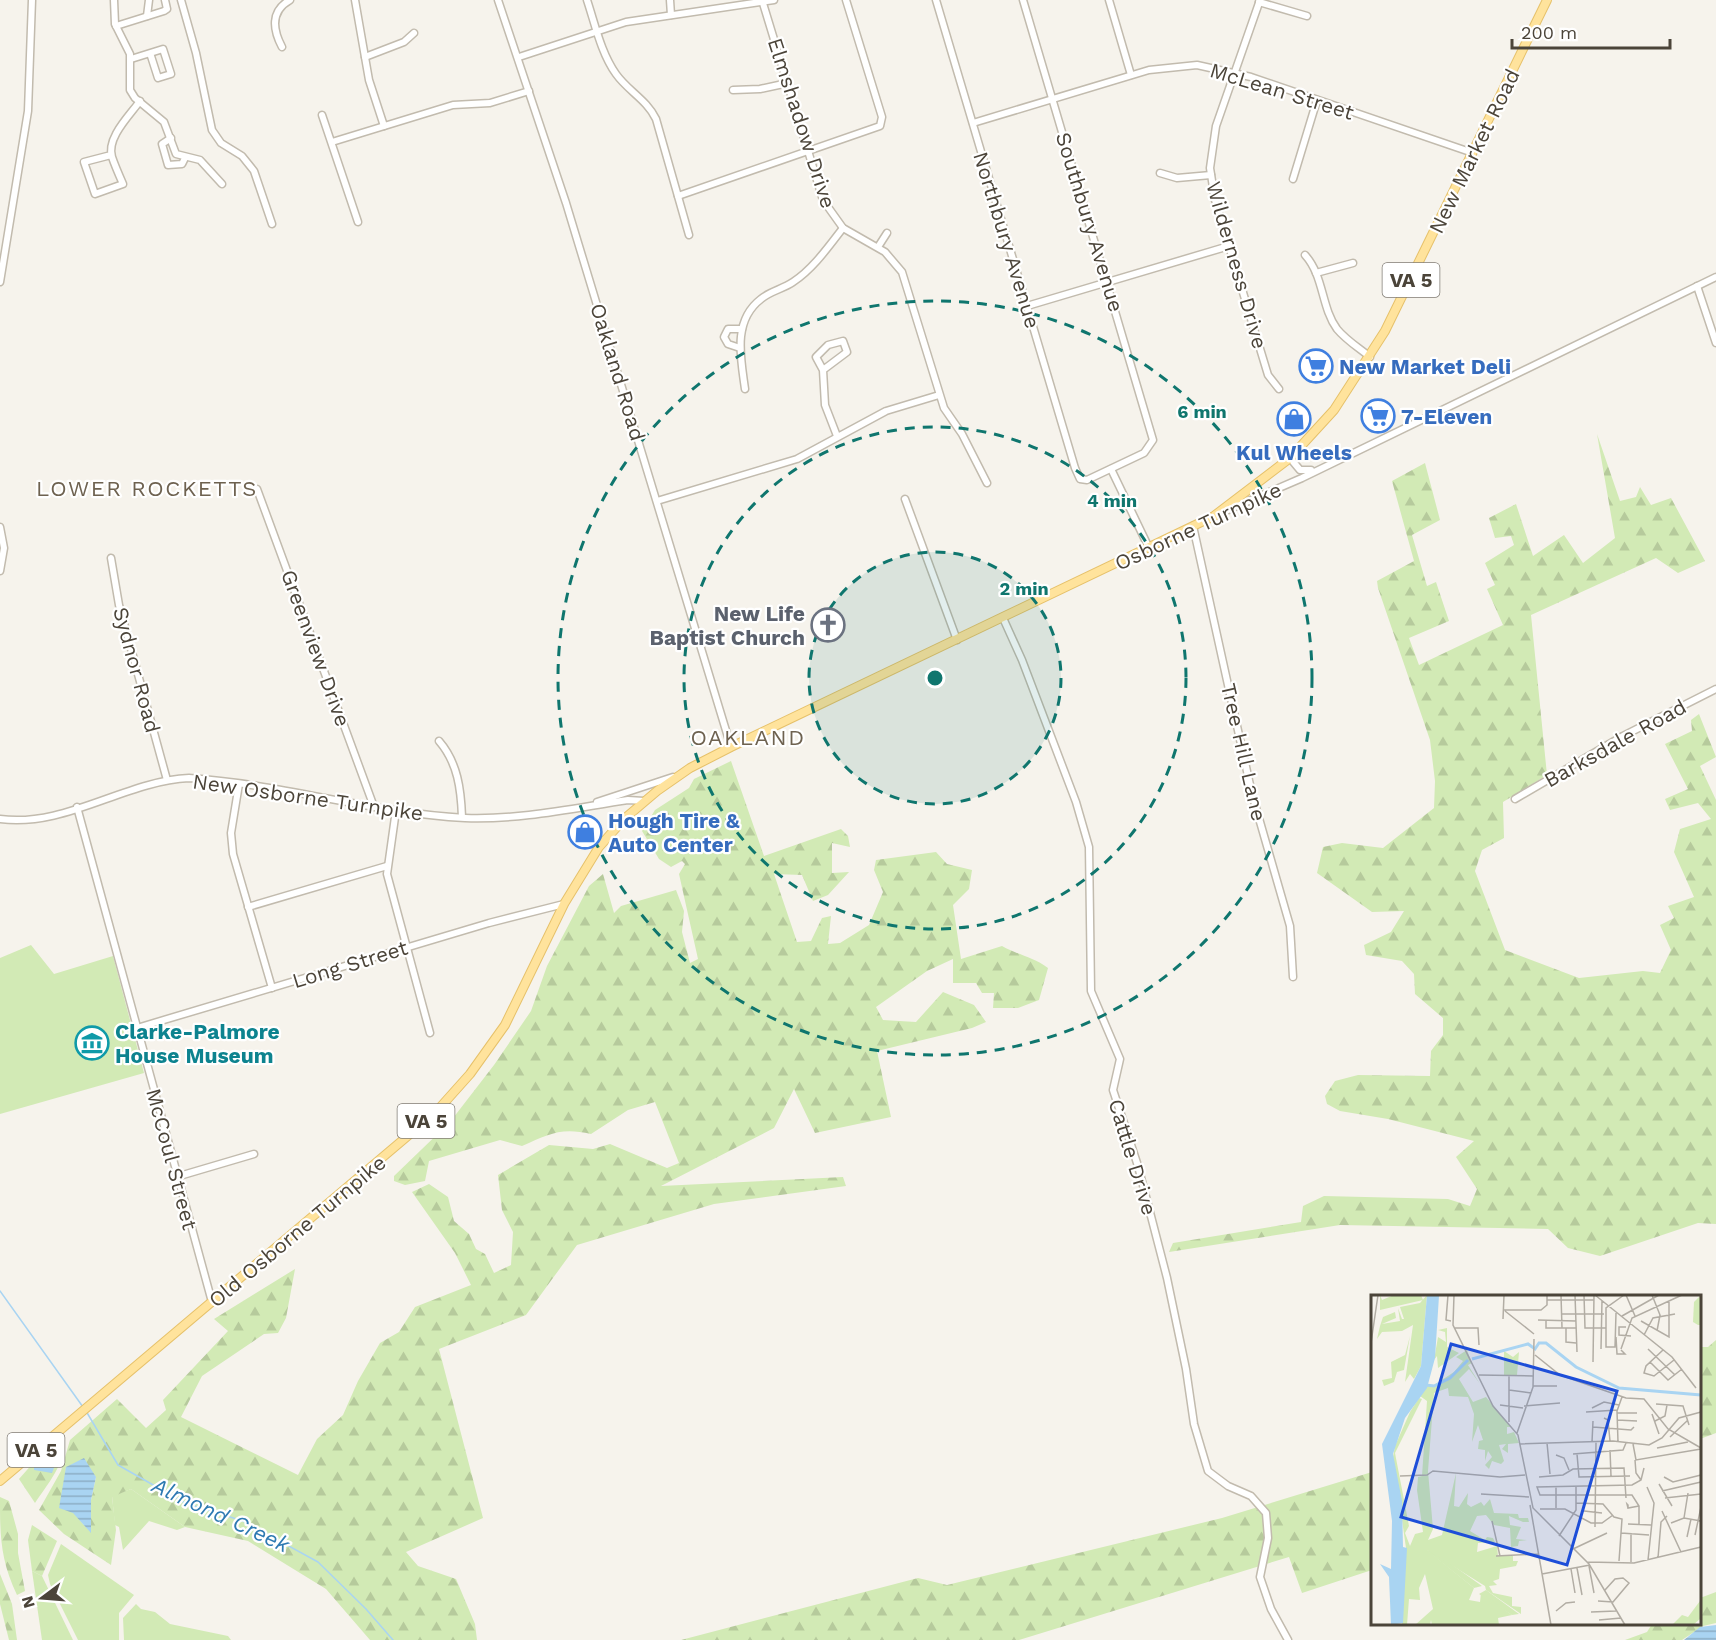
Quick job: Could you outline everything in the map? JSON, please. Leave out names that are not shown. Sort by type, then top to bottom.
[{"type":"main road","name":"New Market Road","points":[[1214,516],[1290,458],[1334,410],[1370,357],[1547,0]]},
{"type":"main road","name":"Osborne Turnpike","points":[[679,775],[731,747],[1214,516]]},
{"type":"main road","name":"Old Osborne Turnpike","points":[[0,1481],[409,1136],[456,1091],[505,1025],[564,904],[594,855],[629,813],[679,775]]},
{"type":"street","points":[[0,282],[28,111],[32,0]]},
{"type":"street","points":[[114,0],[116,26],[128,48],[131,59],[129,85],[140,101],[161,118],[176,154],[200,160],[222,184]]},
{"type":"street","points":[[147,16],[148,0]]},
{"type":"street","points":[[116,26],[167,9],[165,0]]},
{"type":"street","points":[[181,0],[213,130],[220,142],[242,156],[254,171],[272,224]]},
{"type":"street","points":[[282,47],[274,31],[274,20],[279,9],[290,0]]},
{"type":"street","points":[[355,0],[369,80],[384,126]]},
{"type":"street","name":"Oakland Road","points":[[498,0],[570,214],[731,747]]},
{"type":"street","points":[[587,0],[614,72],[653,113],[689,235]]},
{"type":"street","points":[[670,0],[671,15]]},
{"type":"street","points":[[519,57],[626,22],[774,0]]},
{"type":"street","points":[[678,196],[871,130],[881,123],[880,109],[846,0]]},
{"type":"street","name":"Northbury Avenue","points":[[936,0],[1080,479],[1087,480],[1111,470]]},
{"type":"street","name":"Southbury Avenue","points":[[1023,0],[1152,433],[1153,444],[1144,453],[1111,470]]},
{"type":"street","points":[[1109,0],[1131,75]]},
{"type":"street","name":"Elmshadow Drive","points":[[763,1],[824,200],[843,228],[878,247],[894,260],[908,285],[939,394],[987,483]]},
{"type":"street","points":[[1259,1],[1307,16]]},
{"type":"street","name":"Wilderness Drive","points":[[1259,1],[1214,134],[1211,176],[1229,246],[1268,375],[1279,389]]},
{"type":"street","points":[[365,57],[404,42],[414,33]]},
{"type":"street","points":[[131,59],[150,53],[163,49],[171,74],[158,78],[150,53]]},
{"type":"street","name":"McLean Street","points":[[973,123],[1131,75],[1161,67],[1186,65],[1234,72],[1473,153]]},
{"type":"street","points":[[733,90],[788,83]]},
{"type":"street","points":[[332,142],[453,105],[490,103],[529,91]]},
{"type":"street","points":[[1293,179],[1317,100]]},
{"type":"street","points":[[111,155],[84,162],[95,194],[123,184],[111,155],[119,129],[140,101]]},
{"type":"street","points":[[322,115],[358,222]]},
{"type":"street","points":[[171,138],[162,144],[168,165],[182,164],[185,158]]},
{"type":"street","points":[[1160,173],[1177,178],[1211,176]]},
{"type":"street","points":[[745,389],[740,348],[742,329],[750,311],[760,299],[793,282],[843,228]]},
{"type":"street","points":[[878,247],[887,233]]},
{"type":"street","points":[[1028,306],[1229,246]]},
{"type":"street","points":[[1305,255],[1316,273],[1326,306],[1337,329],[1370,357]]},
{"type":"street","points":[[1316,273],[1353,262]]},
{"type":"street","name":"Osborne Turnpike","points":[[1214,516],[1267,494],[1716,277]]},
{"type":"street","points":[[1697,286],[1716,343]]},
{"type":"street","points":[[740,348],[728,344],[724,337],[728,329],[742,329]]},
{"type":"street","points":[[824,370],[847,352],[843,341],[834,342],[817,355],[824,370],[825,405],[837,436]]},
{"type":"street","points":[[657,501],[782,464],[886,411],[939,394]]},
{"type":"street","points":[[1290,458],[1300,470],[1320,467]]},
{"type":"street","points":[[1111,470],[1149,548]]},
{"type":"street","points":[[1260,483],[1267,494]]},
{"type":"street","name":"Greenview Drive","points":[[257,489],[374,807]]},
{"type":"street","points":[[905,499],[957,640]]},
{"type":"street","name":"Tree Hill Lane","points":[[1193,526],[1252,794],[1290,926],[1293,977]]},
{"type":"street","points":[[0,527],[4,548],[0,572]]},
{"type":"street","name":"Sydnor Road","points":[[111,558],[119,604],[167,780]]},
{"type":"street","name":"Cattle Drive","points":[[1003,618],[1043,714],[1082,818],[1089,847],[1092,995],[1113,1038],[1120,1059],[1113,1089],[1138,1166],[1167,1278],[1186,1369],[1194,1424],[1208,1471],[1228,1486],[1251,1496],[1266,1513],[1268,1538],[1260,1577],[1270,1609],[1288,1640]]},
{"type":"street","name":"Barksdale Road","points":[[1515,799],[1623,736],[1716,689]]},
{"type":"street","points":[[439,741],[451,757],[458,779],[462,818]]},
{"type":"street","name":"New Osborne Turnpike","points":[[585,806],[679,775]]},
{"type":"street","name":"New Osborne Turnpike","points":[[0,819],[35,819],[167,780],[189,778],[239,784],[374,807],[462,818],[518,817],[615,802],[644,801]]},
{"type":"street","points":[[239,784],[231,845],[272,987]]},
{"type":"street","points":[[615,802],[623,804],[629,813]]},
{"type":"street","name":"McCoul Street","points":[[77,807],[176,1177],[212,1302]]},
{"type":"street","points":[[396,810],[387,866],[394,905],[408,947],[429,1033]]},
{"type":"street","points":[[248,907],[387,866]]},
{"type":"street","name":"Long Street","points":[[137,1028],[408,947],[564,904]]},
{"type":"street","points":[[176,1177],[254,1154]]},
{"type":"green space","points":[[1597,434],[1620,501],[1636,497],[1640,487],[1651,505],[1671,498],[1705,561],[1678,573],[1656,558],[1531,615],[1547,775],[1503,802],[1504,838],[1482,850],[1475,871],[1505,950],[1579,978],[1643,971],[1660,973],[1671,950],[1660,925],[1674,918],[1668,906],[1694,897],[1674,852],[1680,829],[1711,819],[1698,803],[1670,810],[1665,799],[1688,789],[1665,744],[1692,731],[1691,720],[1699,714],[1716,757],[1700,766],[1716,800],[1716,1224],[1698,1223],[1600,1256],[1568,1248],[1548,1229],[1340,1225],[1169,1252],[1173,1243],[1301,1222],[1303,1206],[1324,1196],[1448,1199],[1470,1206],[1477,1189],[1456,1157],[1474,1141],[1388,1119],[1340,1111],[1327,1104],[1325,1096],[1335,1081],[1358,1075],[1430,1076],[1431,1051],[1443,1035],[1443,1018],[1415,994],[1414,974],[1402,961],[1366,955],[1364,945],[1391,932],[1404,911],[1372,912],[1317,873],[1323,847],[1342,843],[1383,848],[1434,808],[1435,781],[1430,740],[1377,581],[1414,561],[1392,481],[1425,463],[1440,520],[1412,535],[1427,586],[1436,582],[1449,621],[1409,638],[1419,665],[1503,625],[1487,589],[1495,585],[1485,563],[1514,545],[1511,536],[1495,538],[1489,518],[1516,504],[1533,556],[1564,535],[1583,563],[1615,538]]},
{"type":"green space","points":[[731,761],[764,856],[841,829],[848,836],[850,847],[832,843],[832,873],[849,872],[828,895],[813,901],[802,875],[774,874],[797,942],[811,941],[822,918],[831,916],[828,944],[840,943],[869,925],[883,892],[874,870],[876,860],[936,852],[947,864],[972,870],[969,889],[953,905],[961,959],[1002,946],[1037,961],[1048,968],[1039,1000],[1018,1008],[993,1008],[994,993],[982,993],[976,983],[953,983],[953,959],[927,971],[876,1007],[883,1020],[916,1022],[943,992],[974,1005],[986,1022],[972,1028],[877,1051],[891,1117],[815,1133],[794,1089],[774,1128],[661,1186],[843,1177],[846,1186],[714,1204],[577,1245],[526,1315],[439,1349],[483,1518],[406,1552],[418,1566],[456,1579],[475,1624],[477,1640],[370,1640],[326,1589],[248,1541],[185,1527],[131,1489],[112,1497],[116,1530],[111,1565],[64,1534],[39,1510],[61,1471],[70,1440],[117,1399],[146,1428],[166,1410],[163,1400],[228,1331],[214,1319],[295,1269],[286,1318],[278,1333],[264,1334],[202,1376],[181,1417],[298,1475],[317,1439],[343,1415],[358,1381],[380,1343],[399,1332],[415,1307],[471,1285],[455,1253],[412,1192],[429,1184],[448,1197],[454,1221],[469,1234],[476,1249],[485,1254],[494,1273],[511,1265],[513,1232],[502,1210],[498,1175],[549,1145],[593,1149],[610,1144],[667,1168],[679,1163],[655,1102],[628,1110],[591,1134],[571,1131],[555,1133],[522,1146],[500,1140],[429,1161],[425,1181],[405,1185],[394,1181],[394,1176],[450,1122],[494,1065],[531,1011],[547,966],[589,886],[603,874],[614,913],[621,906],[676,890],[684,911],[682,932],[690,963],[698,959],[679,874],[685,864],[682,861],[671,867],[659,859],[642,831],[655,810],[689,788],[694,779]],"holes":[[[66,1467],[96,1477],[91,1500],[91,1532],[78,1518],[70,1503],[66,1486]]]},
{"type":"green space","points":[[31,945],[54,974],[113,956],[144,1073],[0,1114],[0,958]]},
{"type":"green space","points":[[1716,1340],[1716,1433],[1701,1439],[1701,1347],[1708,1347]]},
{"type":"green space","points":[[63,1440],[64,1448],[59,1465],[35,1503],[19,1479],[34,1462],[34,1470],[61,1449],[56,1444]]},
{"type":"green space","points":[[1371,1472],[1371,1570],[1302,1593],[1289,1557],[1019,1640],[681,1640],[918,1578],[947,1585],[1222,1518]]},
{"type":"green space","points":[[131,1489],[185,1527],[177,1530],[149,1521],[123,1550],[119,1527],[115,1525],[112,1496]]},
{"type":"green space","points":[[0,1497],[9,1501],[18,1534],[18,1553],[25,1591],[17,1595],[7,1570],[2,1547]]},
{"type":"green space","points":[[32,1525],[57,1541],[42,1576],[32,1571],[28,1540]]},
{"type":"green space","points":[[61,1544],[134,1595],[119,1613],[119,1640],[78,1640],[50,1584],[48,1575]]},
{"type":"green space","points":[[32,1571],[42,1576],[73,1640],[42,1640]]},
{"type":"green space","points":[[0,1574],[12,1604],[17,1640],[9,1640],[0,1604]]},
{"type":"green space","points":[[1716,1592],[1716,1623],[1703,1626],[1682,1640],[1625,1640],[1647,1632],[1651,1625],[1701,1625],[1701,1598]]},
{"type":"green space","points":[[136,1604],[141,1609],[155,1612],[170,1624],[228,1636],[231,1640],[124,1640],[123,1618]]},
{"type":"water","points":[[56,1444],[61,1449],[52,1473],[34,1470],[34,1462]]},
{"type":"water","points":[[84,1458],[96,1477],[91,1500],[91,1533],[73,1513],[59,1508],[66,1467]]},
{"type":"water","points":[[1716,1625],[1716,1640],[1684,1640],[1700,1627]]},
{"type":"waterway","name":"Almond Creek","points":[[0,1291],[83,1407]]},
{"type":"waterway","name":"Almond Creek","points":[[86,1411],[118,1465],[185,1503],[243,1521],[318,1562],[366,1609],[393,1640]]},
{"type":"place","name":"New Market Deli","points":[[1316,366]]},
{"type":"place","name":"7-Eleven","points":[[1378,416]]},
{"type":"place","name":"Kul Wheels","points":[[1294,419]]},
{"type":"place","name":"New Life Baptist Church","points":[[828,625]]},
{"type":"place","name":"Hough Tire & Auto Center","points":[[585,832]]},
{"type":"place","name":"Clarke-Palmore House Museum","points":[[92,1043]]},
{"type":"district","name":"LOWER ROCKETTS","points":[[147,488]]},
{"type":"district","name":"OAKLAND","points":[[748,737]]}]
